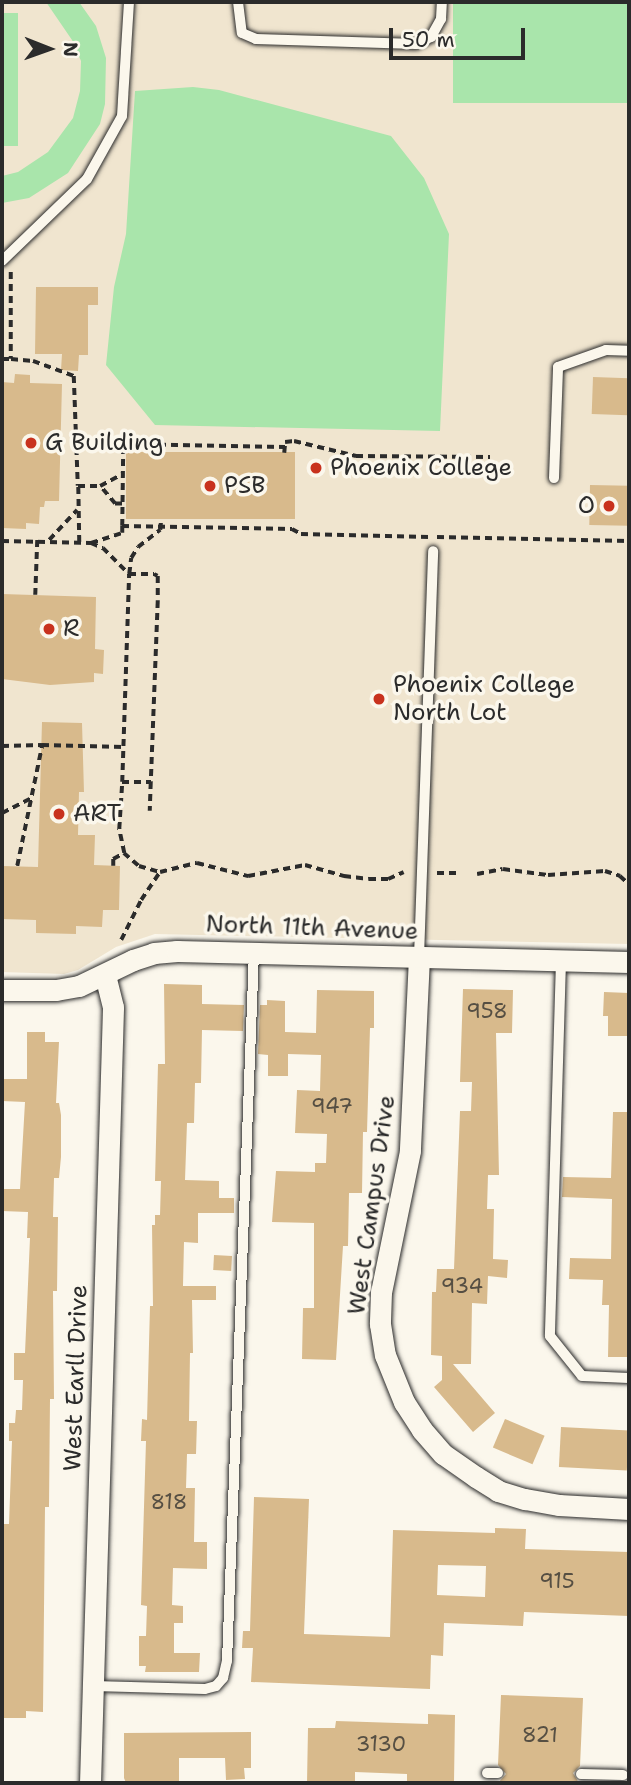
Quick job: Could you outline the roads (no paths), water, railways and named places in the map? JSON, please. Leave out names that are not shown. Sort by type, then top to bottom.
[{"type":"street","name":"North 11th Avenue","points":[[2,990],[56,990],[79,986],[154,953],[254,952],[629,962]]},
{"type":"street","name":"West Campus Drive","points":[[419,957],[410,1151],[381,1292],[380,1324],[385,1355],[404,1402],[422,1430],[443,1454],[498,1491],[559,1505],[629,1509]]},
{"type":"street","name":"West Earll Drive","points":[[90,1783],[113,1007],[105,975]]},
{"type":"lane","points":[[2,261],[87,179],[122,116],[129,2]]},
{"type":"lane","points":[[238,2],[242,33],[256,39],[416,44],[431,37],[441,19],[442,2]]},
{"type":"lane","points":[[554,478],[558,367],[606,350],[629,351]]},
{"type":"lane","points":[[419,957],[433,551]]},
{"type":"lane","points":[[93,1686],[205,1689],[216,1686],[223,1678],[228,1661],[254,952]]},
{"type":"lane","points":[[561,961],[550,1336],[582,1376],[629,1378]]},
{"type":"lane","points":[[581,1774],[624,1775]]},
{"type":"place","name":"G Building","points":[[31,443]]},
{"type":"place","name":"Phoenix College","points":[[316,468]]},
{"type":"place","name":"PSB","points":[[210,486]]},
{"type":"place","name":"O","points":[[609,506]]},
{"type":"place","name":"R","points":[[49,629]]},
{"type":"place","name":"Phoenix College North Lot","points":[[379,699]]},
{"type":"place","name":"ART","points":[[59,814]]}]
